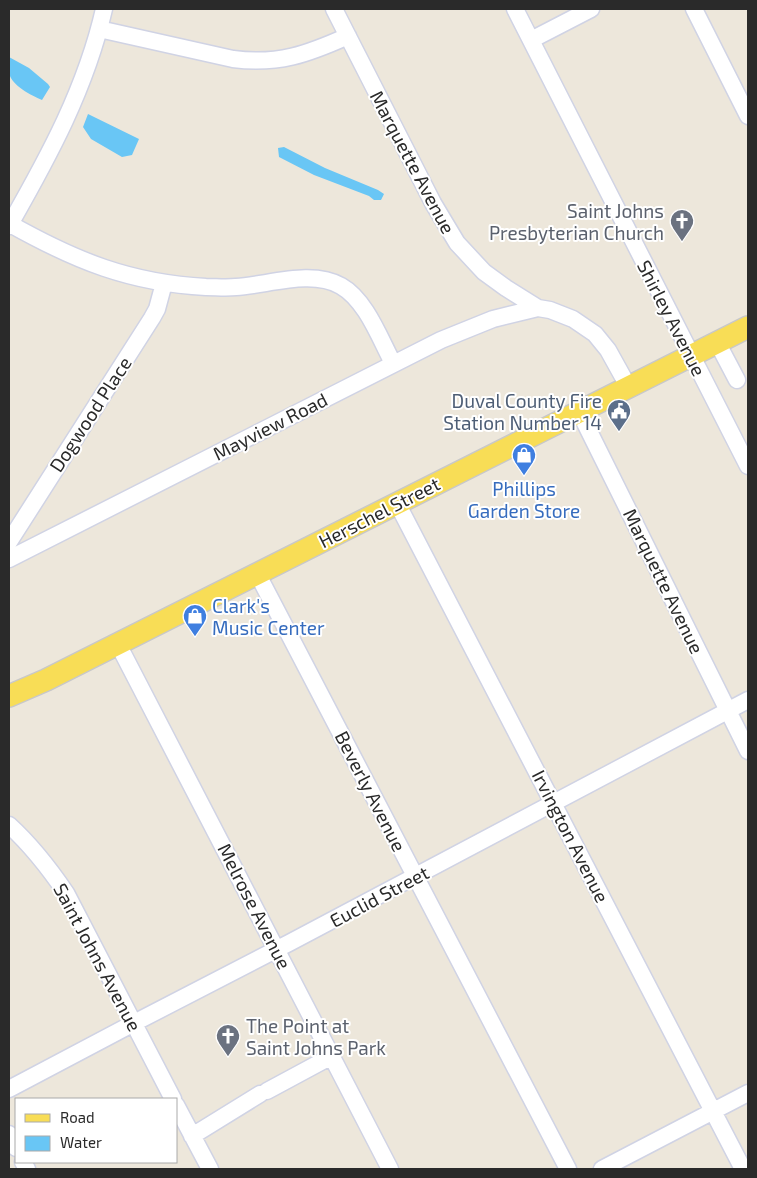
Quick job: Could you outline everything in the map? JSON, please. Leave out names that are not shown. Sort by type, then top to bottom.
[{"type":"main road","name":"Herschel Street","points":[[9,696],[46,680],[748,327]]},
{"type":"street","points":[[104,9],[89,65],[76,100],[59,135],[9,225],[92,264],[125,275],[164,283],[236,287],[303,279],[329,281],[341,286],[358,300],[393,363]]},
{"type":"street","name":"Marquette Avenue","points":[[334,9],[433,203],[456,243],[484,272],[506,288],[538,308],[573,318],[595,334],[608,350],[628,386]]},
{"type":"street","name":"Shirley Avenue","points":[[515,9],[748,466]]},
{"type":"street","points":[[530,40],[591,9]]},
{"type":"street","points":[[694,9],[743,92],[748,116]]},
{"type":"street","points":[[99,29],[254,62],[276,61],[299,56],[319,50],[348,36]]},
{"type":"street","name":"Dogwood Place","points":[[9,542],[152,318],[157,309],[164,283]]},
{"type":"street","name":"Mayview Road","points":[[9,559],[441,340],[493,319],[538,308]]},
{"type":"street","points":[[717,342],[737,380]]},
{"type":"street","name":"Marquette Avenue","points":[[579,411],[748,751]]},
{"type":"street","name":"Irvington Avenue","points":[[397,503],[743,1169]]},
{"type":"street","name":"Beverly Avenue","points":[[257,573],[568,1169]]},
{"type":"street","name":"Melrose Avenue","points":[[118,644],[390,1169]]},
{"type":"street","name":"Euclid Street","points":[[9,1089],[134,1022],[277,950],[748,700]]},
{"type":"street","name":"Saint Johns Avenue","points":[[9,825],[26,840],[50,868],[66,893],[173,1098]]},
{"type":"street","points":[[192,1136],[264,1092],[332,1056]]},
{"type":"street","points":[[602,1169],[748,1093]]},
{"type":"street","points":[[178,1109],[210,1169]]},
{"type":"street","points":[[9,1134],[15,1146]]},
{"type":"water","points":[[9,57],[29,68],[48,84],[50,87],[42,100],[22,90],[14,82],[9,73]]},
{"type":"water","points":[[88,114],[139,139],[132,155],[122,157],[91,139],[83,127]]},
{"type":"water","points":[[284,147],[325,168],[378,190],[384,194],[381,200],[374,200],[369,196],[314,175],[279,157],[278,148]]},
{"type":"place","name":"Saint Johns Presbyterian Church","points":[[682,242]]},
{"type":"place","name":"Duval County Fire Station Number 14","points":[[619,432]]},
{"type":"place","name":"Phillips Garden Store","points":[[524,476]]},
{"type":"place","name":"Clark's Music Center","points":[[195,637]]},
{"type":"place","name":"The Point at Saint Johns Park","points":[[228,1057]]}]
